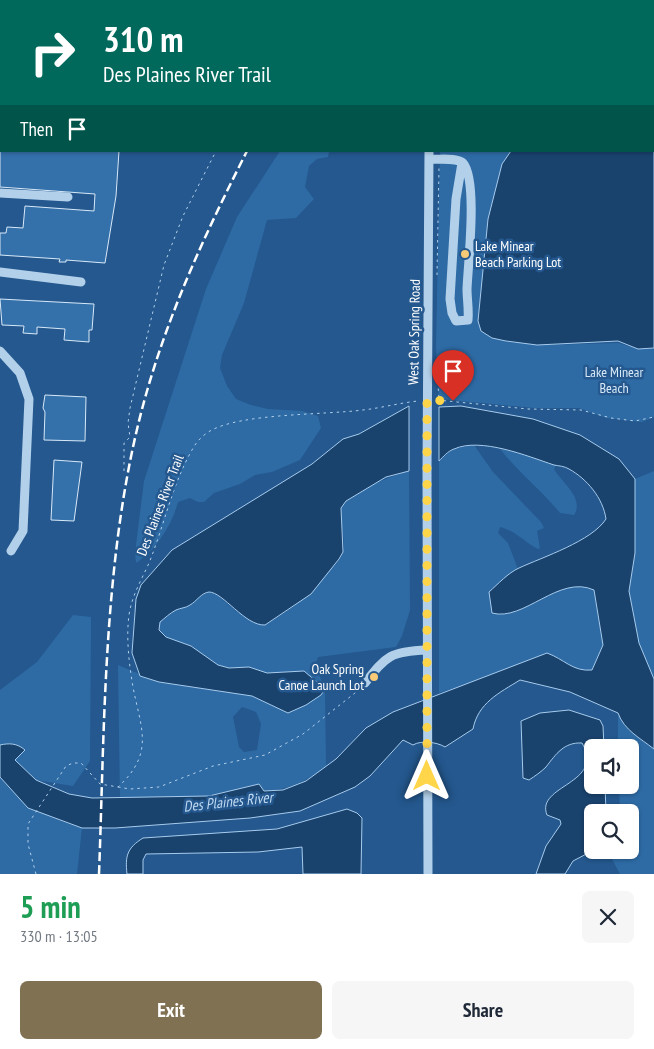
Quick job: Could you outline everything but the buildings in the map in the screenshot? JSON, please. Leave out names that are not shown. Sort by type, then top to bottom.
[{"type":"street","points":[[429,155],[440,160],[460,158]]},
{"type":"street","name":"West Oak Spring Road","points":[[428,874],[427,400],[429,155]]},
{"type":"street","points":[[460,158],[469,174],[471,206],[467,290],[468,320],[463,322],[456,321],[452,313],[450,299],[460,158]]},
{"type":"street","points":[[0,193],[68,197]]},
{"type":"street","points":[[0,272],[81,282]]},
{"type":"street","points":[[0,351],[20,373],[29,399],[23,531],[12,551]]},
{"type":"street","points":[[364,683],[380,663],[392,654],[427,650]]},
{"type":"path","points":[[124,471],[124,443],[130,437],[128,423],[132,400],[162,274],[183,216],[215,152]]},
{"type":"path","points":[[437,277],[440,160]]},
{"type":"path","points":[[437,364],[439,400]]},
{"type":"path","name":"Des Plaines River Trail","points":[[118,787],[132,774],[140,756],[143,736],[133,687],[128,639],[129,615],[134,592],[148,564],[182,470],[192,448],[211,431],[239,422],[364,410],[427,400],[528,409],[581,410],[611,418],[635,421],[654,417]]},
{"type":"path","points":[[36,874],[26,830],[31,818],[61,771],[70,764],[81,764],[100,784],[130,789],[160,787],[212,766],[265,755],[303,734],[356,694],[364,683]]},
{"type":"green space","points":[[279,152],[329,152],[328,157],[317,159],[309,166],[305,187],[314,199],[296,218],[267,220],[244,303],[222,355],[220,368],[227,386],[236,399],[268,409],[302,411],[318,416],[321,428],[300,460],[272,472],[255,475],[240,484],[214,493],[204,502],[198,502],[190,498],[178,502],[172,519],[162,536],[150,551],[136,563],[135,553],[144,481],[206,289],[237,217]]},
{"type":"green space","name":"Lake Minear Beach","points":[[440,152],[512,152],[492,337],[508,342],[547,345],[618,343],[638,349],[654,349],[654,417],[642,422],[606,418],[579,408],[534,408],[439,399],[436,347]]},
{"type":"green space","points":[[474,445],[493,472],[541,522],[544,528],[537,531],[540,548],[538,549],[511,531],[500,527],[498,533],[508,543],[518,569],[489,592],[513,612],[542,597],[563,589],[584,587],[594,590],[603,645],[592,670],[576,669],[555,656],[439,693],[439,461],[453,449]]},
{"type":"green space","points":[[500,449],[520,453],[556,465],[554,469],[574,496],[577,509],[574,515],[560,513]]},
{"type":"green space","points":[[409,471],[410,610],[402,636],[396,647],[318,657],[315,665],[325,689],[326,767],[297,784],[281,789],[264,791],[259,784],[209,796],[120,798],[118,665],[159,682],[252,696],[288,713],[321,695],[304,671],[267,673],[249,667],[229,668],[218,665],[191,646],[166,637],[159,630],[160,622],[175,610],[189,606],[202,595],[210,592],[216,594],[237,612],[265,625],[308,594],[341,558],[344,542],[341,510],[344,504],[350,498],[370,486]],"holes":[[[242,707],[256,712],[261,724],[257,750],[244,752],[239,747],[233,717]]]},
{"type":"green space","points":[[654,471],[654,679],[639,643],[629,591],[635,553],[635,479]]},
{"type":"green space","points":[[73,615],[91,617],[90,761],[73,786],[36,780],[15,760],[25,749],[0,745],[0,690],[37,662]]},
{"type":"green space","points":[[618,713],[628,729],[654,749],[654,874],[620,874],[612,859],[639,859],[639,804],[620,804],[619,794],[639,794],[639,739],[618,739]]},
{"type":"green space","points":[[0,777],[17,795],[37,809],[59,820],[82,828],[77,874],[0,874]]},
{"type":"water","points":[[510,152],[654,152],[654,348],[638,349],[618,341],[537,345],[492,338],[481,331],[478,321],[488,219],[502,164]]},
{"type":"water","points":[[409,406],[409,471],[386,477],[346,501],[341,508],[343,552],[311,594],[265,625],[257,624],[250,620],[221,597],[209,592],[188,606],[174,611],[160,622],[159,630],[166,637],[191,646],[218,665],[229,668],[249,667],[267,673],[304,671],[325,689],[321,695],[306,705],[288,713],[252,696],[159,682],[140,676],[132,653],[136,599],[141,585],[172,550],[312,464],[343,439],[359,434]]},
{"type":"water","name":"Des Plaines River","points":[[461,406],[533,419],[580,435],[619,459],[635,479],[635,553],[629,591],[639,643],[654,679],[654,749],[628,729],[618,713],[570,692],[520,680],[497,694],[485,705],[479,712],[473,729],[445,747],[429,742],[420,742],[413,745],[403,740],[370,776],[355,787],[300,811],[250,818],[115,828],[82,828],[28,808],[0,777],[0,745],[10,744],[25,750],[15,760],[36,780],[69,794],[92,798],[209,796],[259,784],[264,791],[283,790],[306,781],[336,759],[366,728],[393,712],[547,653],[579,669],[592,670],[603,645],[594,590],[581,587],[568,588],[517,611],[504,614],[492,613],[489,592],[515,570],[566,548],[599,527],[606,519],[598,497],[582,478],[569,469],[504,449],[477,445],[465,446],[452,450],[439,461],[439,407]]},
{"type":"water","points":[[569,710],[600,720],[603,726],[604,739],[584,739],[584,749],[582,743],[570,744],[561,750],[536,775],[529,780],[523,778],[521,721],[540,713]]},
{"type":"water","points":[[584,768],[584,794],[605,794],[606,804],[584,804],[584,855],[573,861],[565,874],[536,874],[546,846],[561,824],[560,820],[547,815],[546,805],[551,797],[578,776]]},
{"type":"water","points":[[347,809],[357,813],[362,818],[361,874],[303,874],[302,847],[258,852],[146,854],[143,860],[143,874],[127,874],[126,862],[128,853],[133,845],[143,838],[277,829]]},
{"type":"railway","points":[[99,874],[109,631],[114,569],[133,449],[147,391],[167,329],[191,268],[246,152]]},
{"type":"place","name":"Lake Minear Beach Parking Lot","points":[[465,254]]},
{"type":"place","name":"Oak Spring Canoe Launch Lot","points":[[374,677]]},
{"type":"route","points":[[427,776],[427,400],[453,401]]}]
